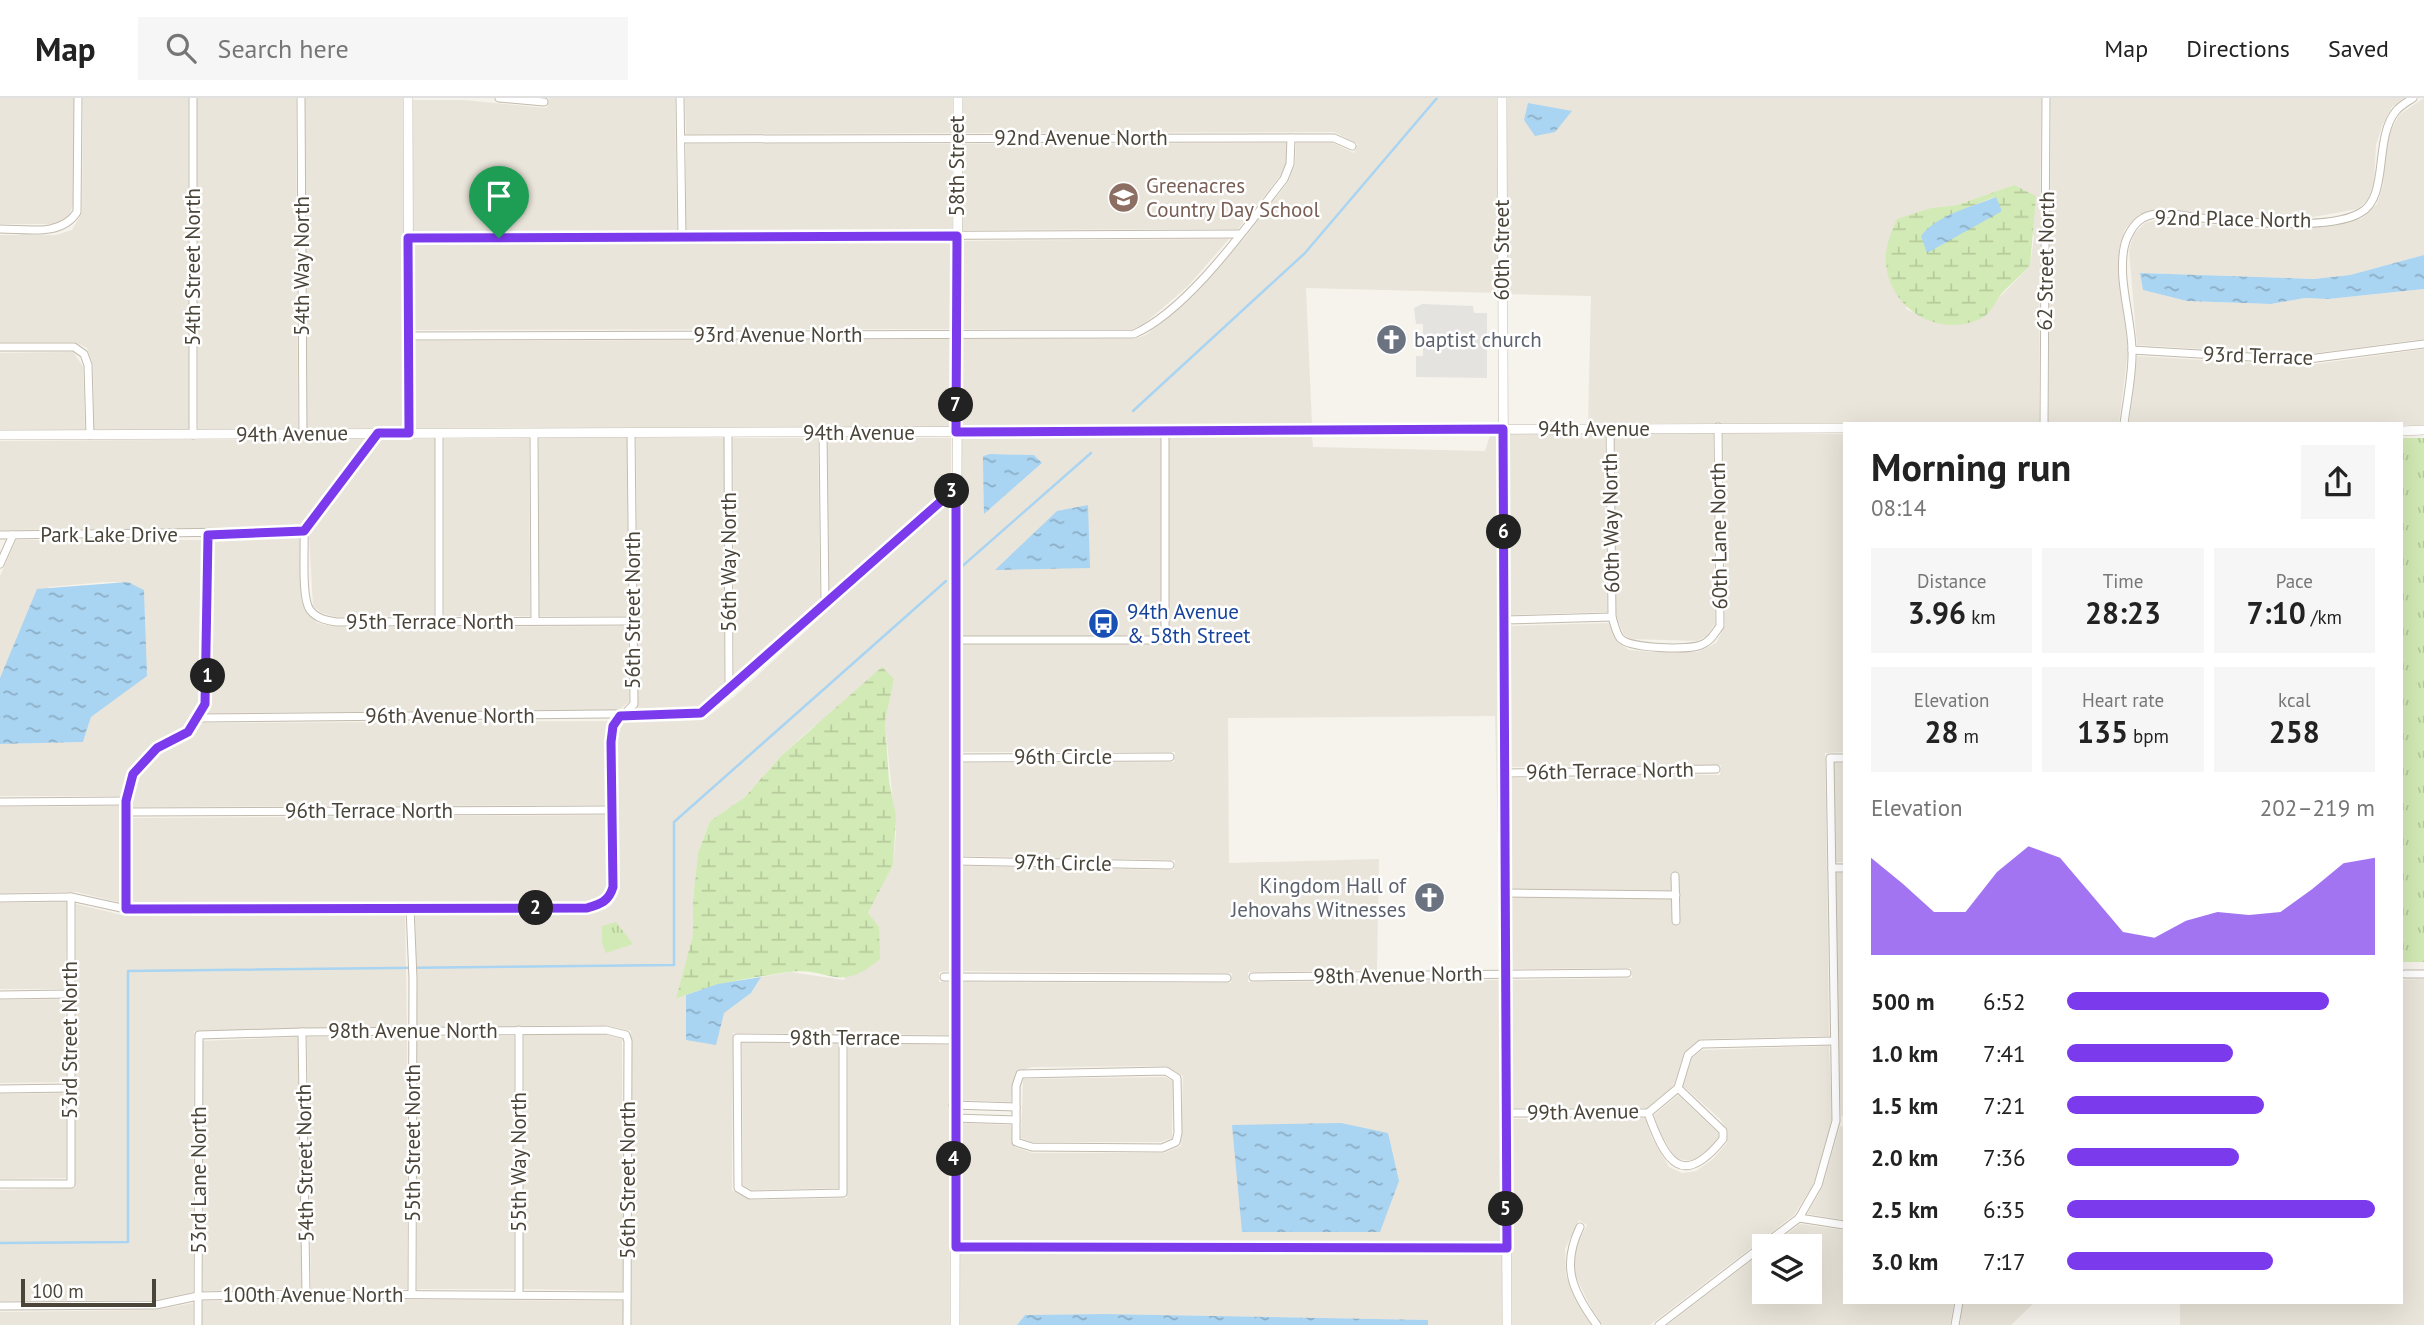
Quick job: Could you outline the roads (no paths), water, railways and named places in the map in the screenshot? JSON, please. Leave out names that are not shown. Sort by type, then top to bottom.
[{"type":"street","points":[[0,229],[56,229],[71,223],[79,200],[79,98]]},
{"type":"street","name":"54th Street North","points":[[193,98],[193,435]]},
{"type":"street","name":"54th Way North","points":[[301,98],[303,434]]},
{"type":"street","points":[[408,98],[409,433]]},
{"type":"street","points":[[499,98],[544,102]]},
{"type":"street","points":[[680,98],[682,237]]},
{"type":"street","name":"58th Street","points":[[955,1325],[953,1040],[958,98]]},
{"type":"street","name":"60th Street","points":[[1502,98],[1507,1325]]},
{"type":"street","name":"62 Street North","points":[[2044,422],[2046,98]]},
{"type":"street","name":"92nd Place North","points":[[2124,422],[2132,350],[2124,249],[2130,231],[2143,218],[2159,214],[2250,224],[2313,223],[2360,214],[2372,202],[2378,184],[2380,147],[2386,128],[2396,110],[2413,98]]},
{"type":"street","points":[[408,238],[1240,234],[1284,179],[1290,164],[1291,138]]},
{"type":"street","name":"92nd Avenue North","points":[[681,139],[1334,138],[1352,146]]},
{"type":"street","name":"93rd Avenue North","points":[[409,335],[1134,334],[1147,328],[1191,290],[1240,234]]},
{"type":"street","name":"93rd Terrace","points":[[2132,350],[2301,360],[2424,344]]},
{"type":"street","points":[[0,347],[74,347],[84,355],[88,365],[90,435]]},
{"type":"street","name":"60th Lane North","points":[[1612,618],[1620,639],[1630,645],[1698,646],[1710,641],[1720,626],[1718,427]]},
{"type":"street","name":"60th Way North","points":[[1609,428],[1612,618]]},
{"type":"street","name":"94th Avenue","points":[[0,435],[1843,428]]},
{"type":"street","points":[[2403,431],[2424,430]]},
{"type":"street","points":[[957,640],[1166,640],[1165,431]]},
{"type":"street","points":[[304,531],[378,433]]},
{"type":"street","points":[[534,433],[535,621]]},
{"type":"street","name":"56th Street North","points":[[410,907],[587,908],[606,902],[613,887],[611,742],[613,726],[634,704],[631,433]]},
{"type":"street","name":"56th Way North","points":[[728,433],[729,691]]},
{"type":"street","points":[[823,433],[825,604]]},
{"type":"street","points":[[439,434],[439,622]]},
{"type":"street","points":[[729,691],[956,488]]},
{"type":"street","name":"95th Terrace North","points":[[304,531],[306,597],[309,610],[320,618],[336,622],[633,621]]},
{"type":"street","name":"Park Lake Drive","points":[[0,535],[208,535],[304,531]]},
{"type":"street","points":[[0,564],[13,535]]},
{"type":"street","points":[[126,909],[126,801],[133,774],[157,748],[188,732],[199,718],[208,689],[208,535]]},
{"type":"street","points":[[1504,621],[1612,618]]},
{"type":"street","name":"96th Avenue North","points":[[199,718],[620,716],[701,713],[729,691]]},
{"type":"street","name":"96th Circle","points":[[956,758],[1170,757]]},
{"type":"street","points":[[1659,1325],[1799,1219],[1818,1185],[1840,1121],[1833,1041],[1829,758],[1843,758]]},
{"type":"street","name":"96th Terrace North","points":[[1505,773],[1601,774],[1633,769],[1716,769]]},
{"type":"street","points":[[0,802],[126,801]]},
{"type":"street","name":"96th Terrace North","points":[[126,812],[612,810]]},
{"type":"street","name":"97th Circle","points":[[956,861],[1170,865]]},
{"type":"street","points":[[1832,868],[1843,868]]},
{"type":"street","points":[[1675,876],[1676,921]]},
{"type":"street","points":[[1505,893],[1676,895]]},
{"type":"street","points":[[0,898],[71,897],[126,909],[410,907]]},
{"type":"street","name":"53rd Street North","points":[[0,1184],[71,1184],[71,897]]},
{"type":"street","name":"55th Street North","points":[[410,907],[413,979],[412,1294]]},
{"type":"street","name":"98th Avenue North","points":[[1253,977],[1627,974]]},
{"type":"street","points":[[2405,974],[2424,974]]},
{"type":"street","points":[[944,977],[1227,978]]},
{"type":"street","points":[[0,995],[70,994]]},
{"type":"street","name":"55th Way North","points":[[519,1030],[519,1294]]},
{"type":"street","name":"98th Avenue North","points":[[199,1035],[606,1030],[626,1035]]},
{"type":"street","name":"54th Street North","points":[[302,1032],[306,1294]]},
{"type":"street","name":"53rd Lane North","points":[[198,1325],[199,1035]]},
{"type":"street","name":"56th Street North","points":[[626,1035],[627,1325]]},
{"type":"street","name":"98th Terrace","points":[[843,1037],[843,1193],[750,1195],[738,1188],[737,1038],[843,1037],[953,1040]]},
{"type":"street","points":[[1648,1113],[1656,1135],[1673,1164],[1682,1168],[1695,1166],[1710,1155],[1723,1139],[1723,1131],[1678,1088],[1688,1055],[1701,1044],[1833,1041]]},
{"type":"street","points":[[1166,1072],[1177,1078],[1178,1133],[1176,1142],[1162,1148],[1032,1147],[1016,1142],[1016,1107],[1020,1074],[1166,1072]]},
{"type":"street","points":[[0,1088],[71,1088]]},
{"type":"street","name":"99th Avenue","points":[[1506,1113],[1648,1113],[1678,1088]]},
{"type":"street","points":[[953,1105],[1016,1107]]},
{"type":"street","points":[[954,1118],[1016,1120]]},
{"type":"street","points":[[1799,1219],[1843,1225]]},
{"type":"street","points":[[1580,1227],[1569,1249],[1570,1276],[1597,1325]]},
{"type":"street","points":[[956,1247],[1507,1248]]},
{"type":"street","name":"100th Avenue North","points":[[0,1306],[156,1305],[198,1296],[306,1294],[627,1296]]},
{"type":"street","points":[[1955,1325],[1959,1304]]},
{"type":"water","points":[[1528,103],[1572,111],[1555,132],[1535,136],[1524,120]]},
{"type":"water","points":[[1996,197],[2002,211],[1927,253],[1921,236],[1928,228],[1946,217]]},
{"type":"water","points":[[2424,255],[2424,289],[2328,299],[2305,298],[2271,304],[2187,301],[2143,290],[2140,273],[2314,279],[2350,275]]},
{"type":"water","points":[[1034,455],[1042,463],[984,514],[983,456]]},
{"type":"water","points":[[1088,505],[1090,568],[995,570],[1057,511]]},
{"type":"water","points":[[128,582],[144,590],[147,676],[91,717],[83,742],[0,744],[0,678],[37,589]]},
{"type":"water","points":[[761,977],[751,993],[724,1013],[716,1045],[686,1040],[686,995],[718,984]]},
{"type":"water","points":[[1341,1123],[1388,1133],[1399,1181],[1380,1232],[1242,1232],[1232,1125]]},
{"type":"water","points":[[1025,1315],[1428,1320],[1428,1325],[1017,1325]]},
{"type":"waterway","points":[[1133,411],[1305,253],[1437,98]]},
{"type":"waterway","points":[[959,569],[1091,453]]},
{"type":"waterway","points":[[0,1243],[128,1242],[128,971],[674,965],[674,822],[946,581]]},
{"type":"place","name":"Greenacres Country Day School","points":[[1123,198]]},
{"type":"place","name":"baptist church","points":[[1391,340]]},
{"type":"place","name":"94th Avenue & 58th Street","points":[[1104,624]]},
{"type":"place","name":"Kingdom Hall of Jehovahs Witnesses","points":[[1429,898]]}]
